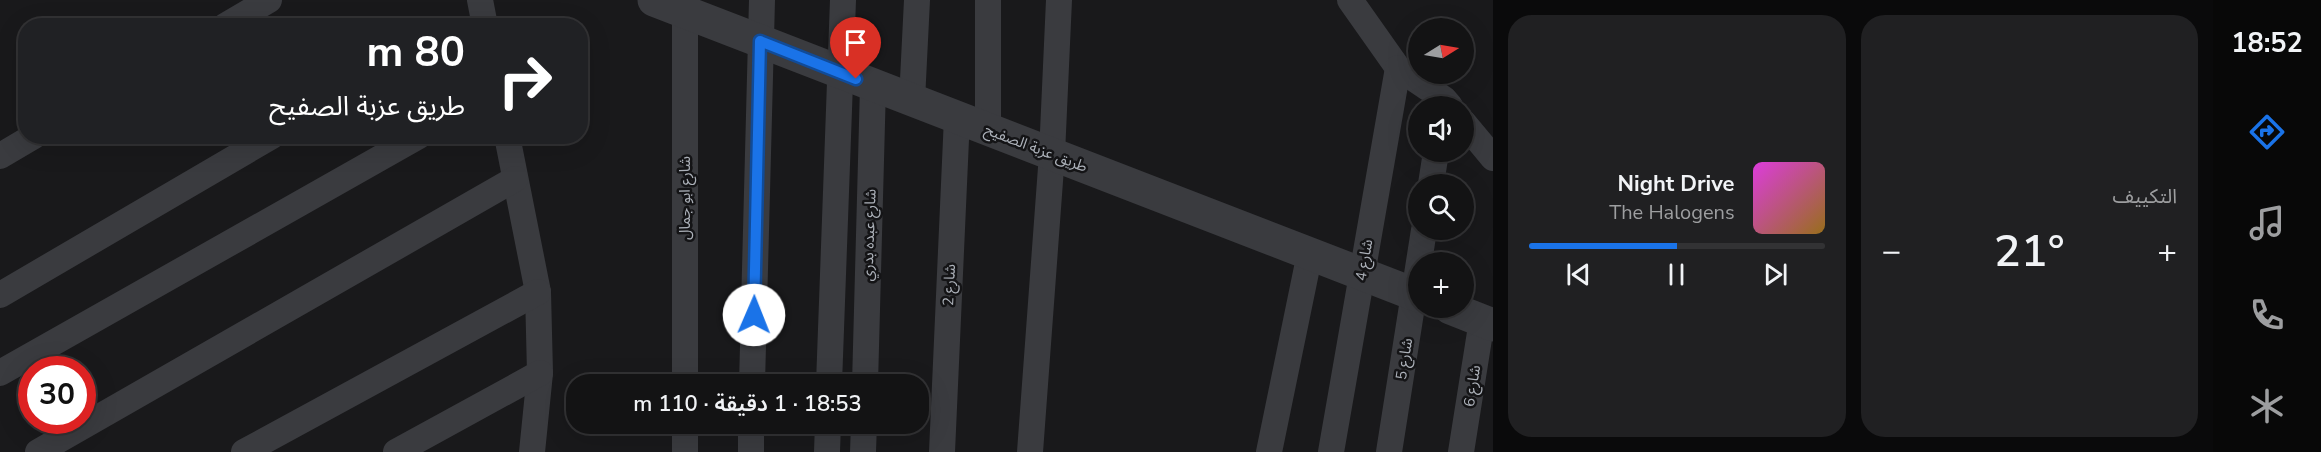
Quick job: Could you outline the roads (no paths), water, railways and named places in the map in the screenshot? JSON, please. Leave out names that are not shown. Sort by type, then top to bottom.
[{"type":"street","points":[[239,18],[269,0]]},
{"type":"street","name":"طريق عزبة الصفيح","points":[[654,0],[1408,292]]},
{"type":"street","points":[[752,374],[762,0]]},
{"type":"street","points":[[829,374],[843,0]]},
{"type":"street","points":[[912,100],[917,0]]},
{"type":"street","points":[[988,0],[988,129]]},
{"type":"street","points":[[1030,452],[1052,154],[1059,0]]},
{"type":"street","points":[[1350,0],[1398,68],[1435,96]]},
{"type":"street","name":"شارع ابو جمال","points":[[685,12],[685,374]]},
{"type":"street","name":"شارع 4","points":[[1331,452],[1398,68]]},
{"type":"street","name":"شارع عبده بدري","points":[[865,374],[873,86]]},
{"type":"street","name":"شارع 2","points":[[942,452],[957,117]]},
{"type":"street","points":[[1474,135],[1493,158]]},
{"type":"street","points":[[0,156],[20,144]]},
{"type":"street","points":[[0,295],[258,144]]},
{"type":"street","points":[[0,373],[405,144]]},
{"type":"street","points":[[508,144],[538,292],[540,373],[532,452]]},
{"type":"street","points":[[38,452],[515,179]]},
{"type":"street","points":[[1269,452],[1310,253]]},
{"type":"street","points":[[244,452],[538,292]]},
{"type":"street","name":"شارع 5","points":[[1389,452],[1412,318]]},
{"type":"street","name":"شارع 6","points":[[1461,452],[1487,322]]},
{"type":"street","points":[[396,452],[540,373]]},
{"type":"street","points":[[685,434],[685,452]]},
{"type":"street","points":[[751,434],[751,452]]},
{"type":"street","points":[[827,452],[828,434]]},
{"type":"street","points":[[863,452],[864,434]]}]
